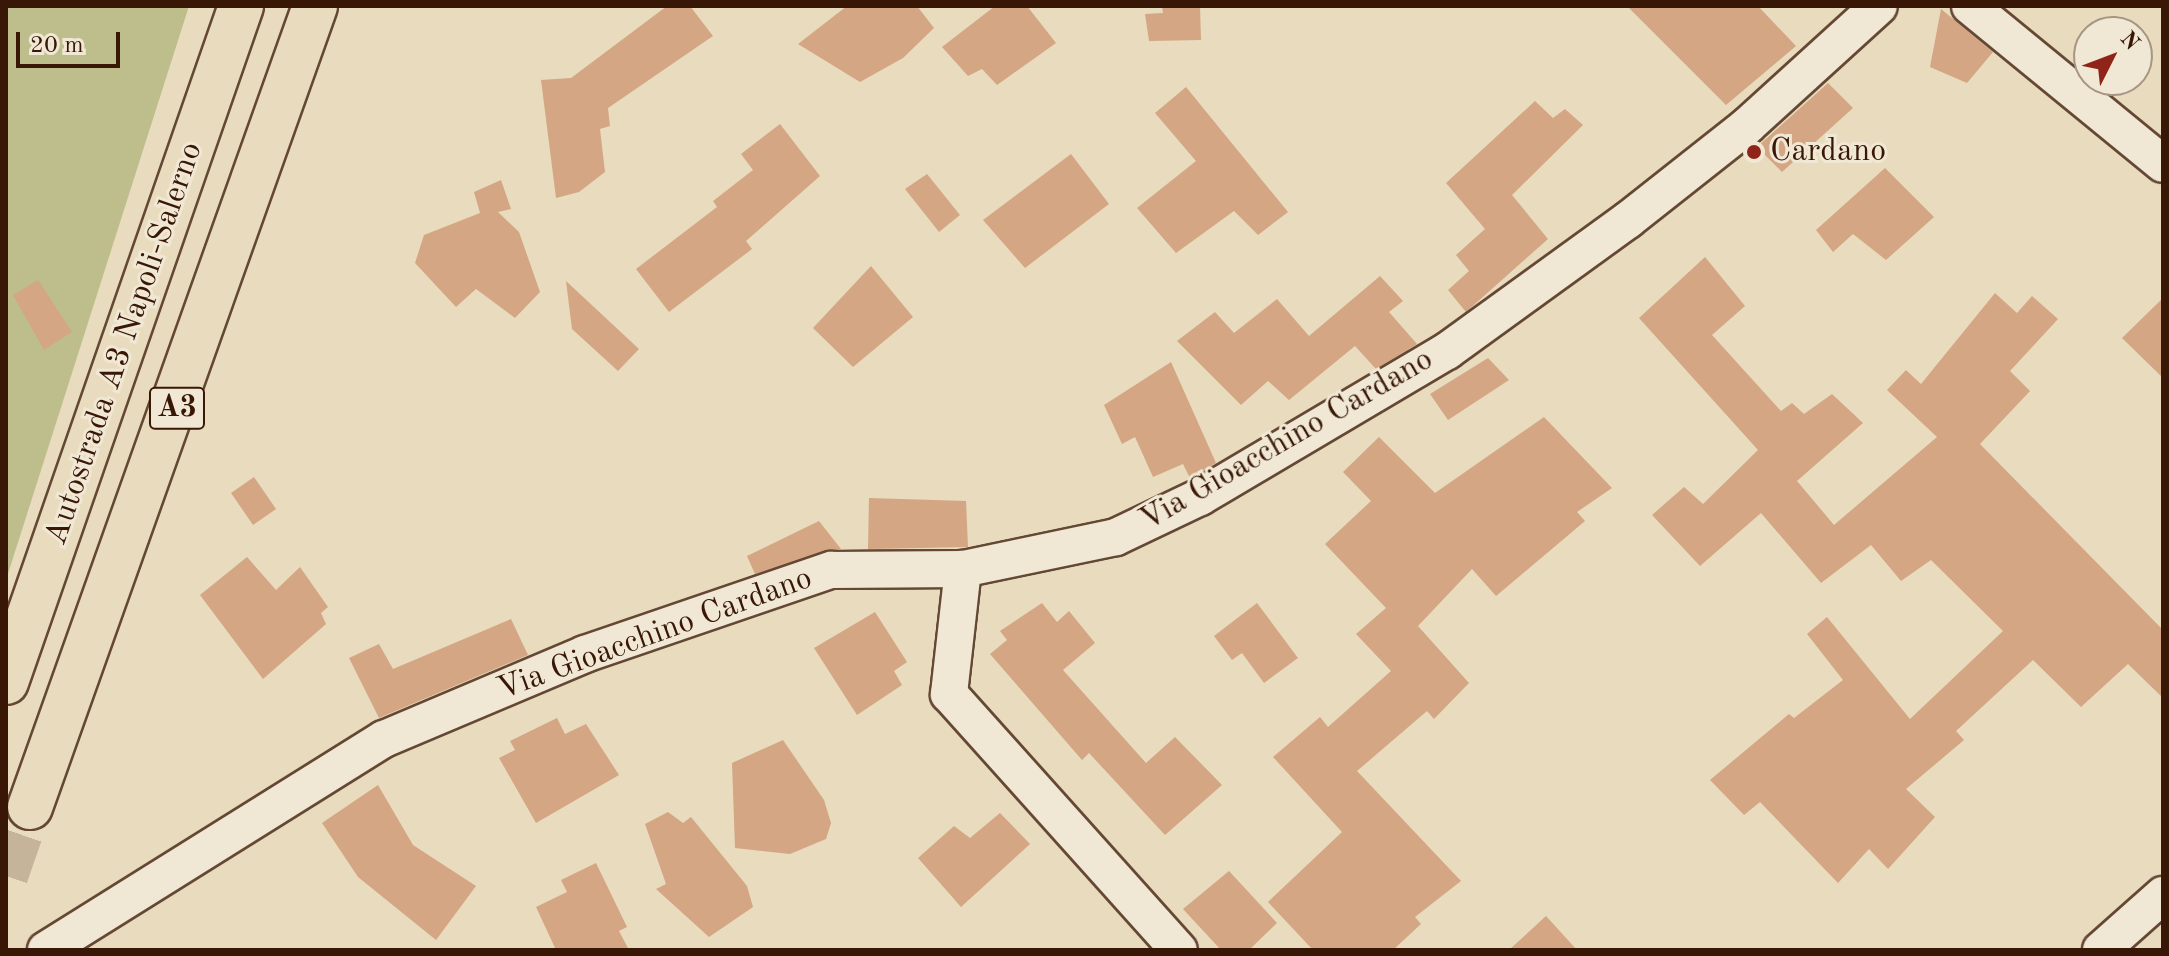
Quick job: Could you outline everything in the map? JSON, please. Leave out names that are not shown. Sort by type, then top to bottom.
[{"type":"highway","name":"Autostrada A3 Napoli-Salerno","points":[[6,682],[241,6]]},
{"type":"highway","name":"Autostrada A3 Napoli-Salerno","points":[[30,807],[315,6]]},
{"type":"street","name":"Via Gioacchino Cardano","points":[[46,950],[384,739],[585,654],[831,570],[963,569],[1116,537],[1200,497],[1447,351],[1747,126],[1879,6]]},
{"type":"street","points":[[1970,6],[2163,164]]},
{"type":"street","points":[[963,569],[949,694],[1179,950]]},
{"type":"street","points":[[2101,950],[2163,895]]},
{"type":"green space","points":[[6,6],[189,6],[6,580]]},
{"type":"building","points":[[667,6],[690,6],[713,36],[608,108],[610,126],[600,129],[605,172],[579,192],[556,198],[541,80],[571,78]]},
{"type":"building","points":[[847,6],[917,6],[934,28],[903,58],[860,82],[798,44]]},
{"type":"building","points":[[995,6],[1027,6],[1056,43],[997,85],[982,69],[968,76],[942,47]]},
{"type":"building","points":[[1162,6],[1200,6],[1201,40],[1149,41],[1145,14],[1163,13]]},
{"type":"building","points":[[1627,6],[1758,6],[1796,46],[1726,105]]},
{"type":"building","points":[[1941,9],[1993,52],[1967,83],[1930,67]]},
{"type":"building","points":[[1828,83],[1853,108],[1782,172],[1757,147]]},
{"type":"building","points":[[1186,87],[1288,212],[1258,235],[1234,211],[1176,253],[1137,208],[1196,161],[1155,113]]},
{"type":"building","points":[[1535,101],[1553,118],[1565,109],[1583,125],[1512,195],[1548,239],[1466,312],[1448,290],[1469,271],[1456,255],[1485,229],[1446,183]]},
{"type":"building","points":[[780,124],[820,176],[746,241],[752,249],[669,312],[636,269],[717,207],[713,201],[753,170],[741,154]]},
{"type":"building","points":[[1071,154],[1109,204],[1025,268],[983,220]]},
{"type":"building","points":[[1885,168],[1934,217],[1886,260],[1853,234],[1833,252],[1816,230]]},
{"type":"building","points":[[927,174],[960,215],[939,232],[905,189]]},
{"type":"building","points":[[501,180],[511,209],[498,212],[519,232],[540,292],[515,318],[476,289],[456,307],[415,263],[424,235],[480,213],[474,192]]},
{"type":"building","points":[[1705,257],[1745,306],[1712,335],[1781,411],[1792,403],[1804,414],[1832,394],[1863,423],[1797,481],[1834,525],[1937,437],[1887,390],[1906,370],[1921,384],[1995,293],[2017,313],[2032,296],[2058,319],[2010,371],[2030,391],[1980,444],[2163,630],[2163,698],[2128,664],[2081,707],[2033,660],[1956,731],[1964,740],[1906,789],[1935,817],[1888,869],[1869,849],[1838,883],[1760,802],[1744,815],[1710,780],[1789,714],[1794,718],[1843,680],[1807,634],[1827,617],[1910,719],[2003,631],[1931,560],[1901,581],[1871,545],[1821,583],[1761,513],[1700,566],[1652,515],[1684,487],[1703,504],[1758,450],[1639,318]]},
{"type":"building","points":[[871,266],[913,317],[853,367],[813,328]]},
{"type":"building","points":[[1380,276],[1403,301],[1389,312],[1417,344],[1376,369],[1355,346],[1289,400],[1268,381],[1241,405],[1177,341],[1215,312],[1234,333],[1277,299],[1309,336]]},
{"type":"building","points":[[38,280],[72,332],[44,350],[13,295]]},
{"type":"building","points":[[566,281],[639,349],[618,371],[572,329]]},
{"type":"building","points":[[2163,298],[2163,378],[2122,338]]},
{"type":"building","points":[[1488,358],[1509,380],[1448,420],[1430,394]]},
{"type":"building","points":[[1171,362],[1216,463],[1190,478],[1183,464],[1153,477],[1135,437],[1122,444],[1104,405]]},
{"type":"building","points":[[1544,417],[1612,488],[1577,512],[1585,521],[1496,596],[1472,569],[1418,626],[1469,683],[1434,719],[1427,711],[1357,771],[1461,881],[1415,917],[1421,924],[1393,950],[1313,950],[1268,902],[1342,832],[1273,757],[1320,717],[1328,727],[1391,671],[1356,634],[1386,608],[1325,544],[1371,501],[1343,472],[1379,437],[1435,493]]},
{"type":"building","points":[[254,477],[276,509],[253,525],[231,493]]},
{"type":"building","points":[[869,498],[966,501],[968,547],[868,549]]},
{"type":"building","points":[[819,521],[841,549],[755,574],[747,556]]},
{"type":"building","points":[[247,557],[276,590],[300,567],[328,607],[321,613],[326,624],[263,679],[200,595]]},
{"type":"building","points":[[1042,603],[1057,622],[1069,611],[1095,643],[1063,670],[1146,763],[1175,737],[1222,785],[1165,835],[1089,753],[1082,760],[990,654],[1007,640],[1000,631]]},
{"type":"building","points":[[1257,603],[1298,658],[1264,683],[1242,653],[1232,660],[1214,636]]},
{"type":"building","points":[[875,612],[907,662],[894,671],[902,685],[857,715],[814,648]]},
{"type":"building","points":[[511,619],[528,655],[379,718],[349,658],[379,644],[393,669]]},
{"type":"building","points":[[557,718],[565,734],[586,724],[619,775],[536,823],[499,758],[515,750],[510,741]]},
{"type":"building","points":[[783,740],[824,800],[831,823],[826,839],[790,854],[735,848],[732,763]]},
{"type":"building","points":[[378,785],[413,845],[476,886],[436,940],[358,877],[322,823]]},
{"type":"building","points":[[668,812],[683,823],[691,817],[747,886],[753,907],[709,937],[656,889],[666,884],[645,824]]},
{"type":"building","points":[[1000,813],[1030,844],[961,907],[918,858],[954,826],[970,838]]},
{"type":"building","points":[[596,863],[627,927],[619,931],[629,950],[556,950],[536,907],[567,892],[561,880]]},
{"type":"building","points":[[1229,871],[1277,923],[1249,950],[1221,950],[1183,909]]},
{"type":"building","points":[[1546,916],[1577,950],[1509,950]]},
{"type":"tunnel","points":[[6,876],[30,807]]},
{"type":"place","name":"Cardano","points":[[1754,152]]}]
